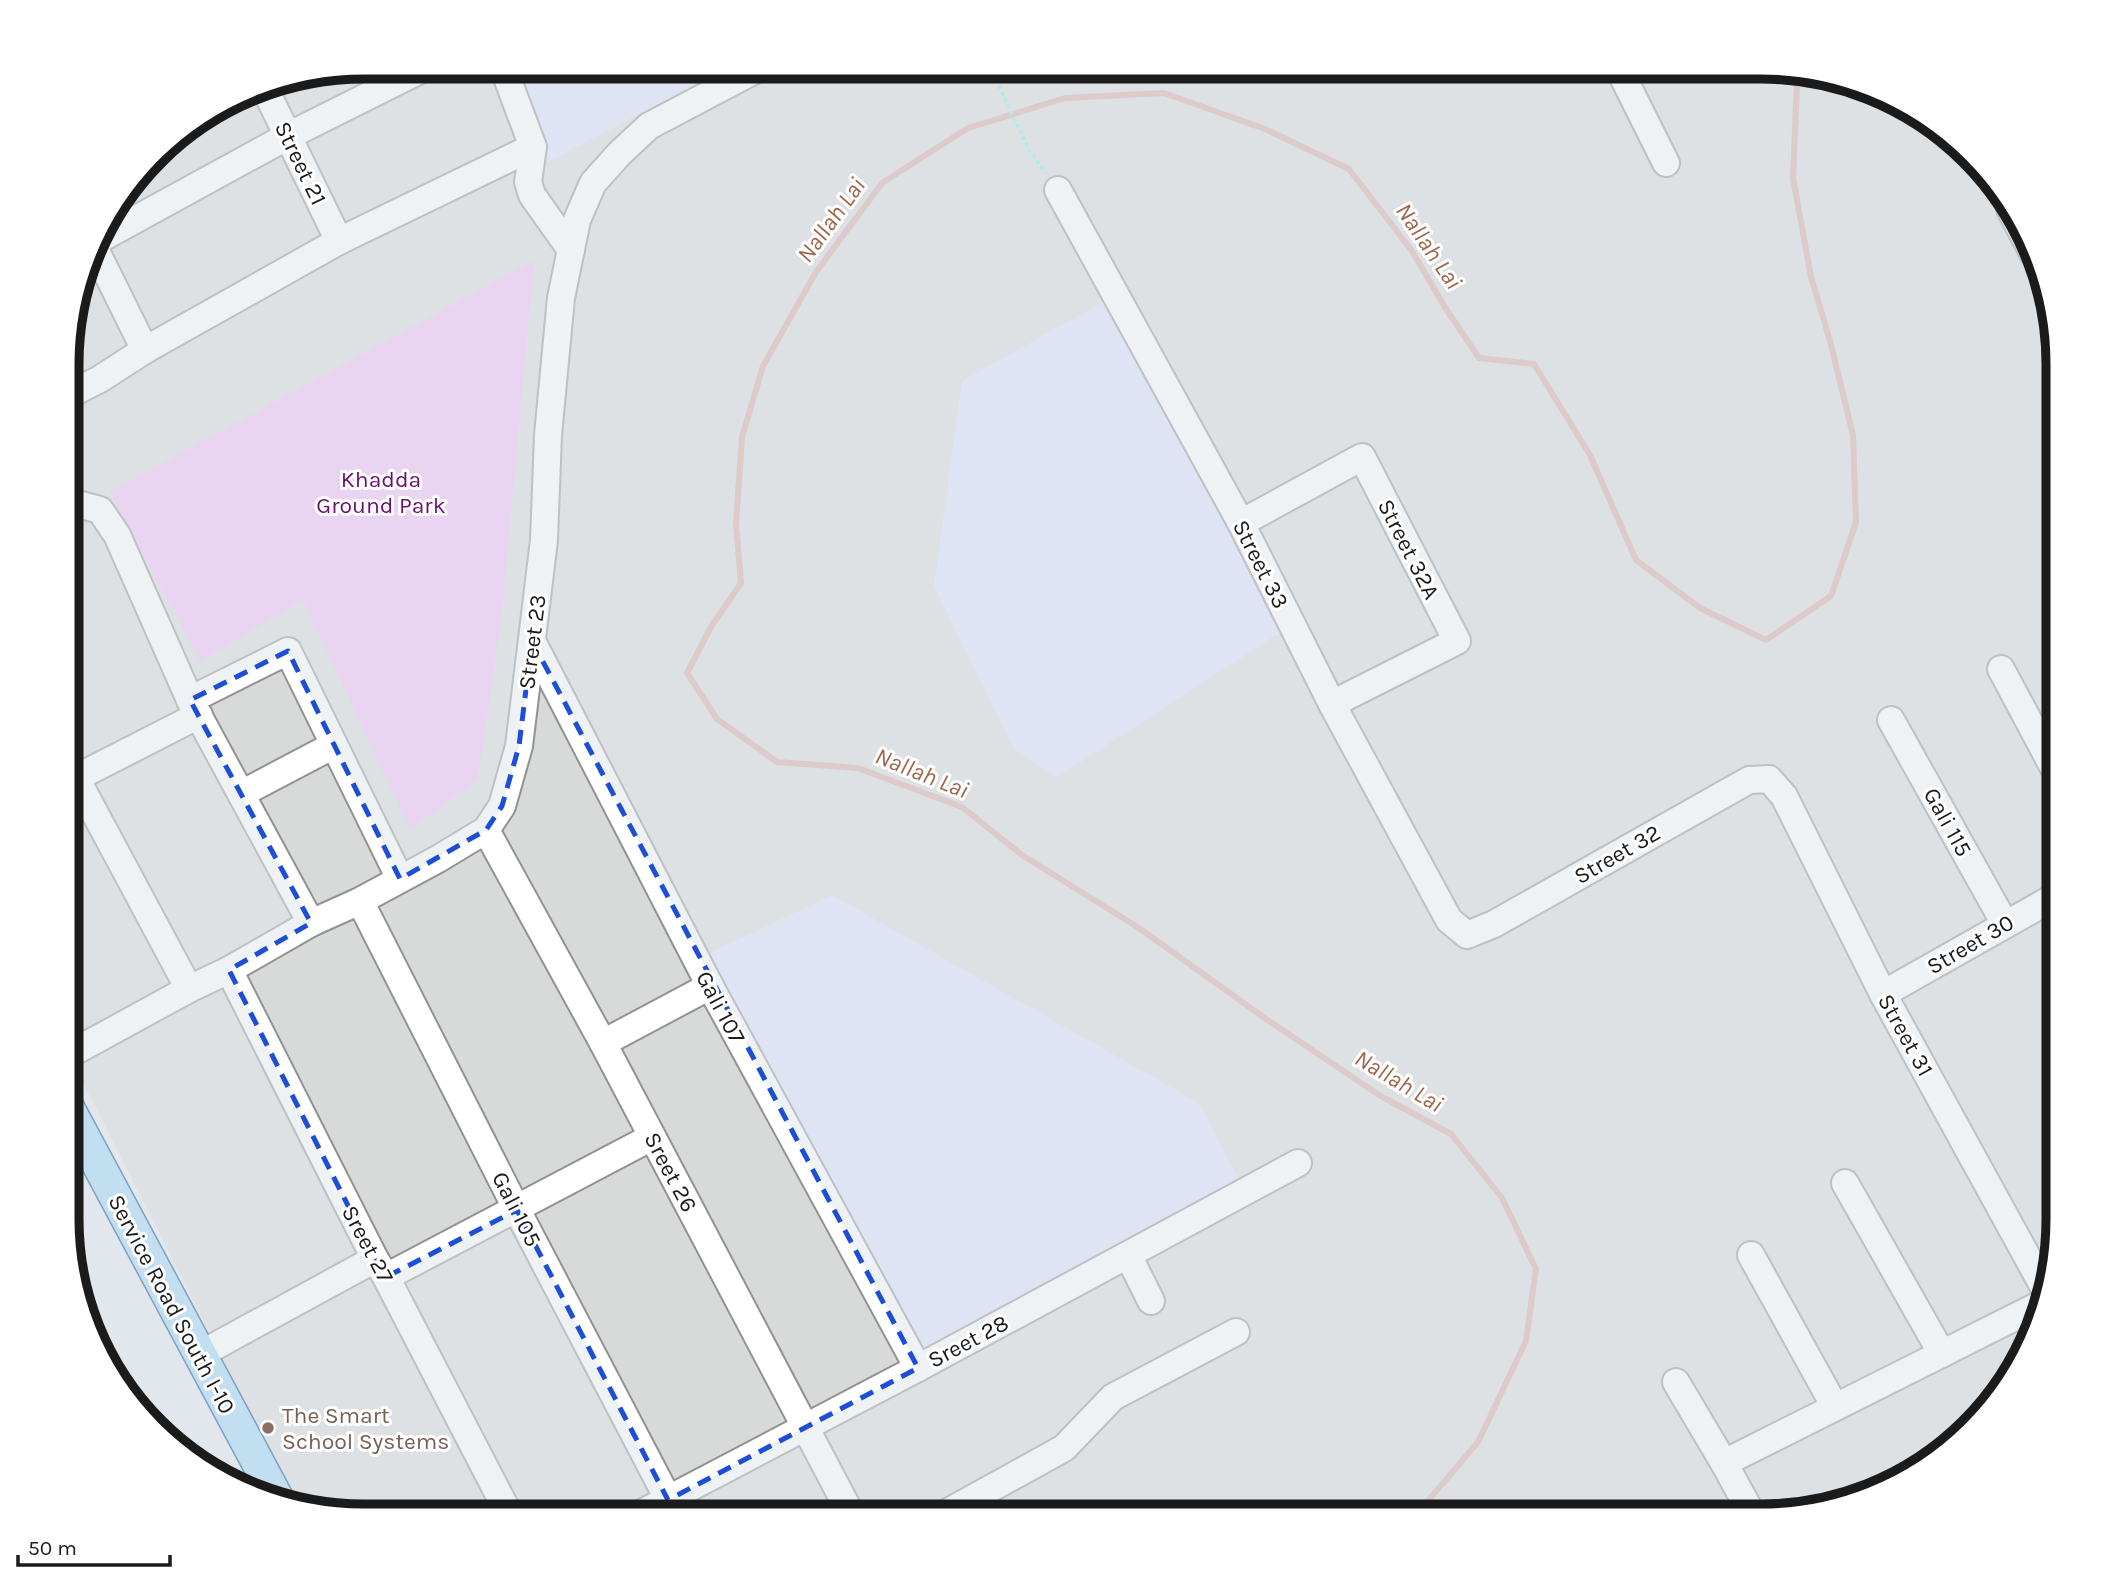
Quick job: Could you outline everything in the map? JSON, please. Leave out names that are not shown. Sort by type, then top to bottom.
[{"type":"main road","name":"Service Road South I-10","points":[[79,1129],[272,1489]]},
{"type":"street","points":[[111,233],[288,136],[400,79]]},
{"type":"street","points":[[508,79],[533,147],[528,182],[532,195],[571,250]]},
{"type":"street","name":"Street 23","points":[[79,1049],[229,970],[311,923],[360,901],[486,830],[502,806],[519,746],[544,540],[548,435],[561,298],[577,220],[593,183],[620,153],[649,127],[739,79]]},
{"type":"street","points":[[1624,79],[1666,163]]},
{"type":"street","name":"Street 21","points":[[268,95],[339,241]]},
{"type":"street","points":[[79,390],[339,241],[533,147]]},
{"type":"street","name":"Street 33","points":[[1058,190],[1241,523],[1332,704],[1449,919],[1467,935]]},
{"type":"street","points":[[99,257],[145,350]]},
{"type":"street","name":"Street 32A","points":[[1241,523],[1362,457],[1457,640],[1332,704]]},
{"type":"street","points":[[79,504],[100,510],[117,535],[194,708],[311,923]]},
{"type":"street","name":"Gali 107","points":[[532,641],[710,986],[918,1368]]},
{"type":"street","points":[[79,770],[194,708],[288,652],[400,879]]},
{"type":"street","points":[[2001,669],[2046,753]]},
{"type":"street","name":"Gali 115","points":[[1891,720],[2005,924]]},
{"type":"street","points":[[241,794],[334,745]]},
{"type":"street","name":"Street 32","points":[[1467,935],[1494,924],[1749,780],[1769,779]]},
{"type":"street","name":"Street 31","points":[[1769,779],[1784,796],[1883,994],[2040,1279]]},
{"type":"street","points":[[79,789],[189,989]]},
{"type":"street","name":"Sreet 26","points":[[486,830],[603,1043],[846,1504]]},
{"type":"street","name":"Gali 105","points":[[360,901],[671,1504]]},
{"type":"street","name":"Street 30","points":[[1883,994],[2046,902]]},
{"type":"street","name":"Sreet 27","points":[[229,970],[504,1504]]},
{"type":"street","points":[[603,1043],[710,986]]},
{"type":"street","points":[[199,1355],[380,1268],[517,1210],[652,1137]]},
{"type":"street","name":"Sreet 28","points":[[680,1504],[806,1427],[1298,1163]]},
{"type":"street","points":[[1845,1184],[1942,1354]]},
{"type":"street","points":[[1128,1255],[1151,1301]]},
{"type":"street","points":[[1751,1255],[1835,1407]]},
{"type":"street","points":[[1724,1463],[1942,1354],[2038,1290]]},
{"type":"street","points":[[963,1504],[1064,1448],[1113,1397],[1236,1332]]},
{"type":"street","points":[[1676,1382],[1746,1504]]},
{"type":"path","points":[[995,79],[1029,150]]},
{"type":"highlighted area","points":[[532,641],[918,1368],[668,1500],[517,1210],[386,1277],[229,970],[311,923],[190,700],[288,651],[400,879],[486,830],[502,806],[519,746]]},
{"type":"shaded area","points":[[345,79],[1780,79],[1835,88],[1870,100],[1904,117],[1935,138],[1963,162],[1987,190],[2008,221],[2025,255],[2037,290],[2046,345],[2046,1238],[2037,1293],[2025,1328],[2008,1362],[1987,1393],[1963,1421],[1935,1445],[1904,1466],[1870,1483],[1835,1495],[1780,1504],[345,1504],[292,1495],[79,1075],[81,327],[94,272],[117,221],[138,190],[162,162],[190,138],[221,117],[255,100],[290,88]]},
{"type":"shaded area","points":[[504,79],[707,79],[547,162]]},
{"type":"shaded area","points":[[1110,298],[1287,628],[1056,778],[1016,751],[934,586],[962,381]]},
{"type":"shaded area","points":[[832,895],[1199,1103],[1241,1183],[916,1352],[704,956]]},
{"type":"green space","name":"Khadda Ground Park","points":[[534,260],[502,611],[478,779],[410,830],[303,600],[200,661],[110,492]]},
{"type":"waterway","name":"Nallah Lai","points":[[1425,1504],[1478,1442],[1526,1341],[1536,1269],[1502,1198],[1451,1134],[1379,1095],[1266,1019],[1139,928],[1022,855],[962,807],[858,768],[777,762],[717,719],[687,673],[711,627],[741,583],[736,524],[742,437],[763,366],[816,272],[882,183],[968,128],[1065,98],[1164,93],[1265,129],[1349,169],[1412,251],[1479,358],[1534,364],[1590,455],[1636,560],[1700,608],[1766,640],[1831,596],[1856,522],[1853,435],[1811,277],[1793,178],[1797,81]]},
{"type":"place","name":"The Smart School Systems","points":[[268,1428]]}]
